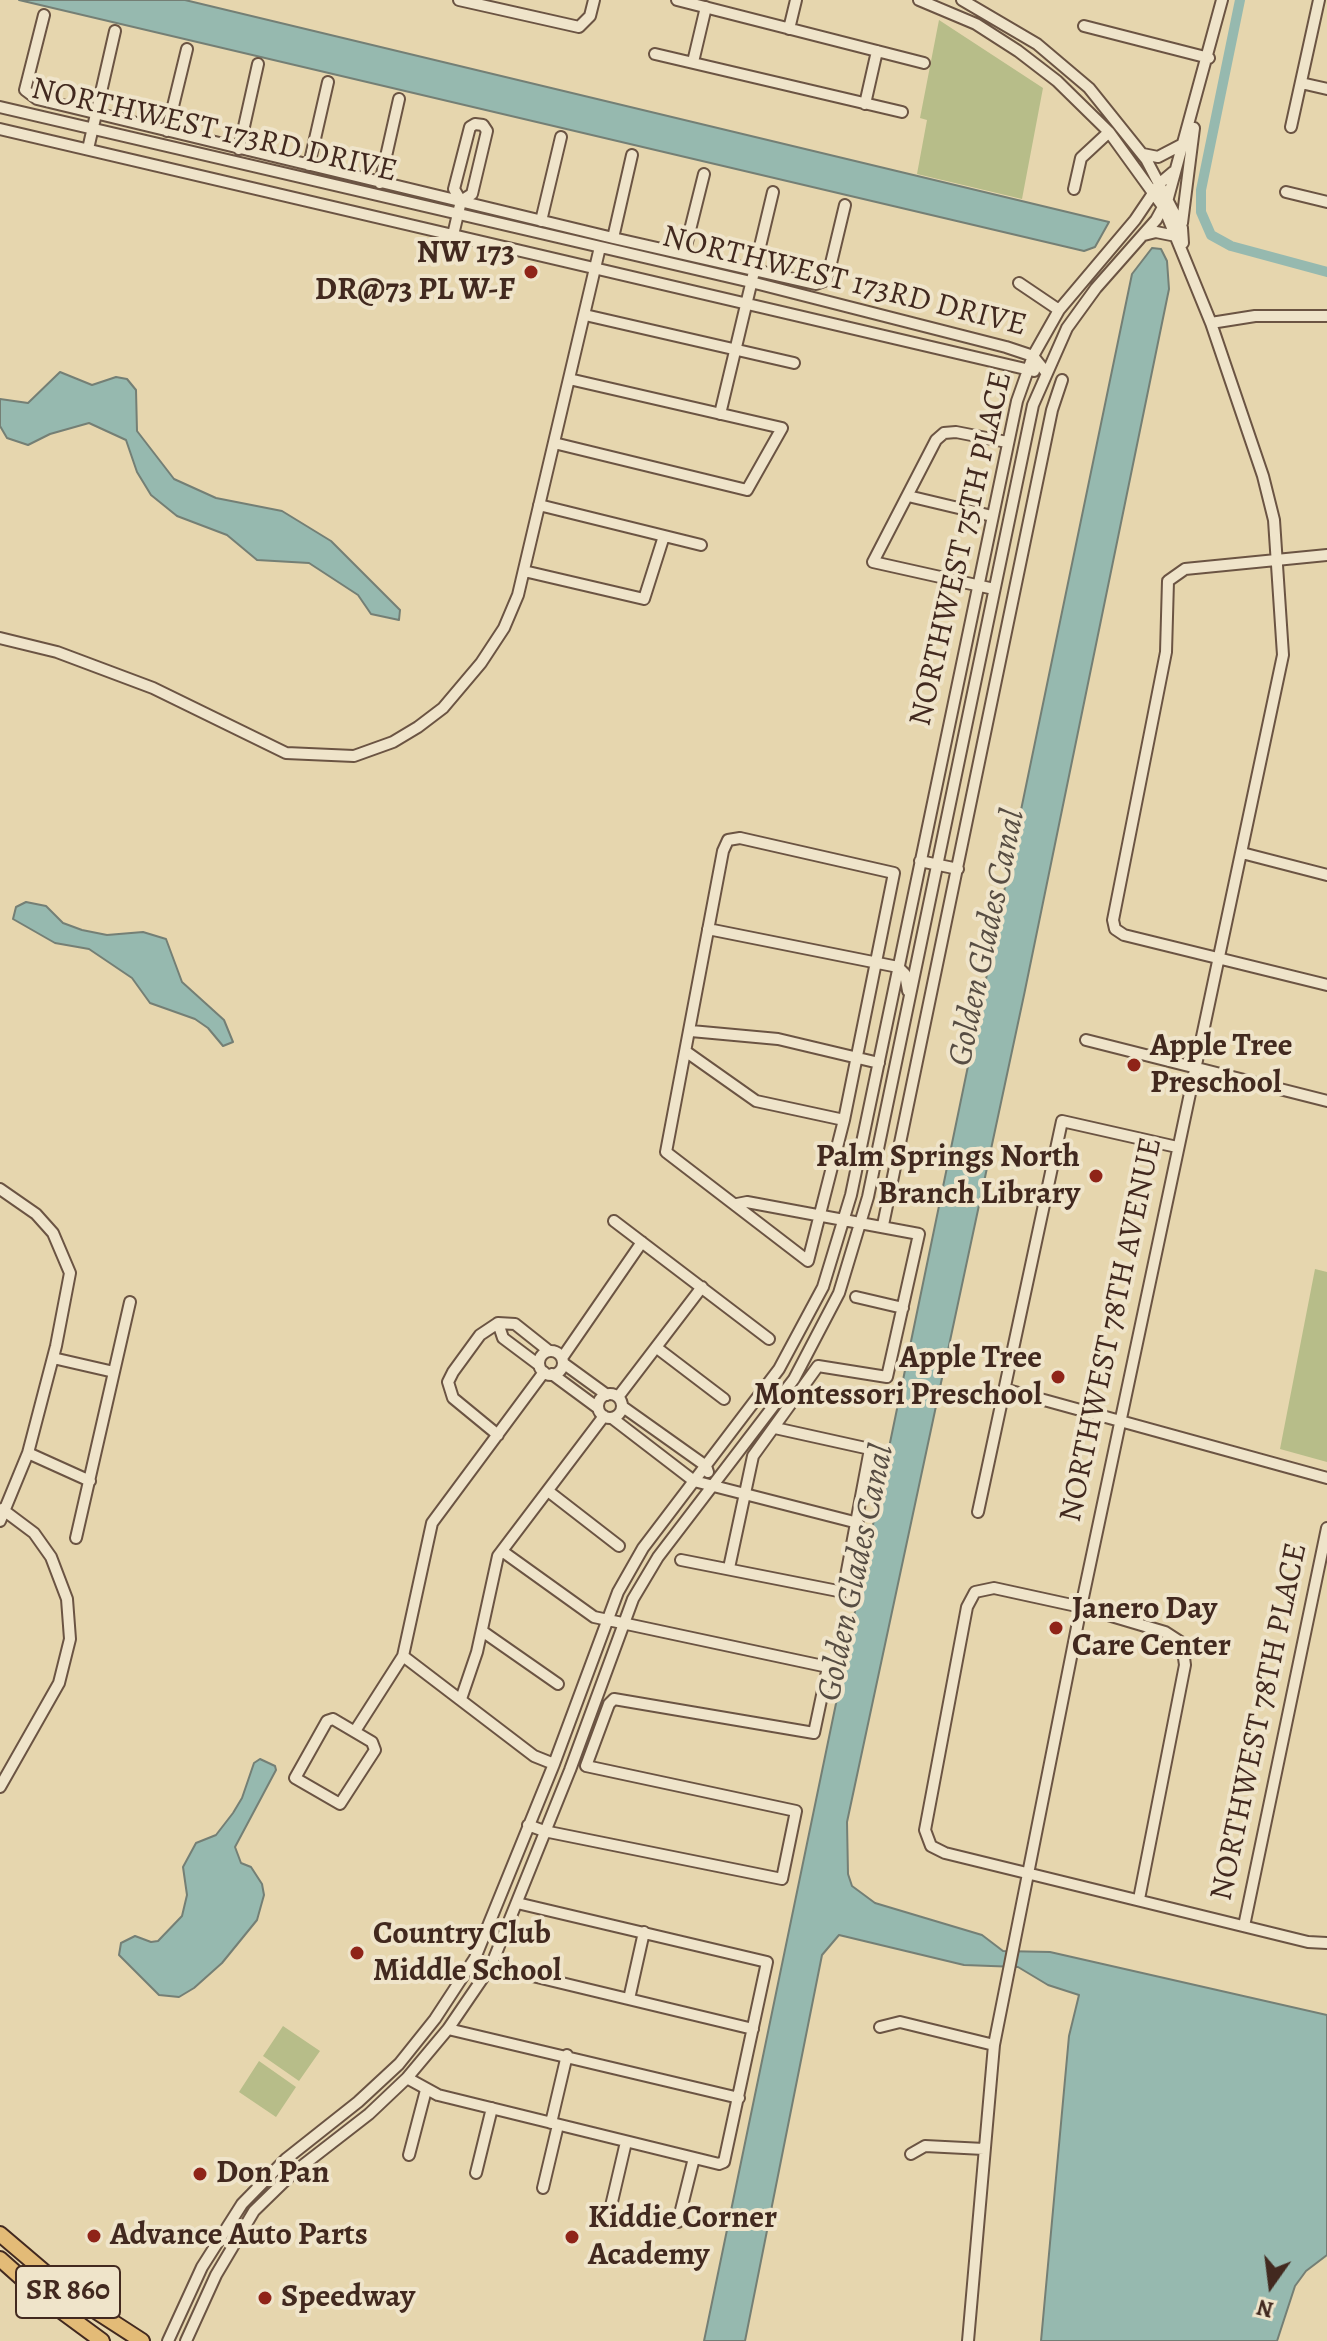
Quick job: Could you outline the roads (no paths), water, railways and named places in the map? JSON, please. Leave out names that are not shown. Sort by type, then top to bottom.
[{"type":"main road","name":"SR 860","points":[[0,2234],[74,2297],[142,2341]]},
{"type":"main road","name":"SR 860","points":[[0,2259],[45,2299],[102,2341]]},
{"type":"street","points":[[459,0],[579,27],[590,16],[594,0]]},
{"type":"street","points":[[677,0],[924,63]]},
{"type":"street","points":[[789,29],[796,0]]},
{"type":"street","points":[[919,0],[976,24],[1018,51],[1085,106],[1142,176],[1157,188]]},
{"type":"street","points":[[962,0],[1009,25],[1066,66],[1116,118],[1143,154],[1157,188]]},
{"type":"street","points":[[1173,172],[1199,94],[1222,0]]},
{"type":"street","points":[[1291,127],[1319,0]]},
{"type":"street","points":[[693,62],[706,7]]},
{"type":"street","points":[[44,15],[25,90],[37,99],[380,183],[816,284],[827,280],[845,205]]},
{"type":"street","points":[[1084,26],[1209,58]]},
{"type":"street","points":[[88,149],[115,31]]},
{"type":"street","points":[[167,131],[187,49]]},
{"type":"street","points":[[865,104],[877,51]]},
{"type":"street","points":[[655,54],[902,112]]},
{"type":"street","points":[[239,149],[258,64]]},
{"type":"street","points":[[309,165],[328,82]]},
{"type":"street","points":[[1301,83],[1327,89]]},
{"type":"street","points":[[1144,235],[1179,232],[1199,94]]},
{"type":"street","points":[[380,183],[399,99]]},
{"type":"street","name":"NORTHWEST 173RD DRIVE","points":[[0,107],[751,282],[1033,356],[1045,371]]},
{"type":"street","points":[[453,235],[461,201],[454,189],[470,127],[483,125],[487,131],[472,194],[461,201]]},
{"type":"street","name":"NORTHWEST 173RD DRIVE","points":[[0,129],[1027,370],[1045,371]]},
{"type":"street","points":[[1074,189],[1081,158],[1109,132]]},
{"type":"street","points":[[541,221],[561,137]]},
{"type":"street","points":[[1143,154],[1158,157],[1183,144]]},
{"type":"street","points":[[613,238],[632,155]]},
{"type":"street","name":"NORTHWEST 75TH PLACE","points":[[168,2341],[202,2267],[242,2204],[286,2159],[358,2102],[399,2064],[475,1958],[554,1764],[605,1619],[643,1548],[797,1342],[823,1287],[845,1219],[1007,442],[1027,370],[1059,310],[1173,172]]},
{"type":"street","name":"NORTHWEST 75TH PLACE","points":[[186,2341],[216,2275],[254,2211],[293,2173],[369,2114],[407,2078],[448,2029],[491,1966],[570,1770],[623,1624],[658,1557],[812,1350],[839,1293],[862,1223],[1033,405],[1045,371],[1086,301],[1144,235],[1166,203],[1173,172]]},
{"type":"street","points":[[684,254],[704,174]]},
{"type":"street","points":[[1135,220],[1143,202],[1142,176]]},
{"type":"street","name":"NORTHWEST 78TH AVENUE","points":[[968,2341],[994,2045],[1081,1607],[1283,655],[1274,520],[1259,463],[1179,232],[1157,188]]},
{"type":"street","points":[[720,414],[773,192]]},
{"type":"street","points":[[1286,192],[1327,202]]},
{"type":"street","points":[[0,638],[57,652],[153,688],[286,753],[354,756],[393,742],[418,727],[443,708],[481,663],[504,628],[524,571],[600,247]]},
{"type":"street","points":[[1019,283],[1059,310]]},
{"type":"street","points":[[585,315],[794,363]]},
{"type":"street","points":[[1211,323],[1255,316],[1327,316]]},
{"type":"street","points":[[554,443],[747,490],[782,428],[569,379]]},
{"type":"street","points":[[883,1225],[1052,410],[1062,380]]},
{"type":"street","points":[[1033,405],[1052,410]]},
{"type":"street","points":[[994,589],[873,562],[936,440],[944,433],[956,432],[1007,442]]},
{"type":"street","points":[[908,496],[992,516]]},
{"type":"street","points":[[539,505],[701,545]]},
{"type":"street","points":[[524,571],[644,599],[664,536]]},
{"type":"street","points":[[1327,555],[1185,569],[1168,581],[1170,629],[1114,904],[1115,929],[1124,935],[1327,985]]},
{"type":"street","points":[[740,838],[894,873],[877,962],[844,1120],[808,1261],[666,1152],[728,840],[740,838]]},
{"type":"street","points":[[1242,853],[1327,875]]},
{"type":"street","points":[[920,861],[958,869]]},
{"type":"street","points":[[708,929],[898,967],[905,974],[909,999]]},
{"type":"street","points":[[691,1031],[778,1039],[879,1063]]},
{"type":"street","points":[[1086,1040],[1327,1101]]},
{"type":"street","points":[[688,1053],[756,1101],[844,1120]]},
{"type":"street","points":[[978,1512],[1062,1121],[1177,1147]]},
{"type":"street","points":[[0,1189],[36,1214],[53,1233],[70,1273],[53,1358],[28,1453],[2,1513],[34,1533],[61,1578],[70,1620],[67,1660],[49,1703],[0,1787]]},
{"type":"street","points":[[729,1568],[753,1456],[818,1366],[887,1377],[919,1234],[747,1202],[737,1204]]},
{"type":"street","points":[[614,1221],[769,1339]]},
{"type":"street","points":[[355,1731],[403,1656],[432,1523],[545,1370],[562,1361],[642,1242]]},
{"type":"street","points":[[605,1414],[600,1400],[616,1399],[702,1287]]},
{"type":"street","points":[[856,1297],[903,1308]]},
{"type":"street","points":[[76,1538],[130,1302]]},
{"type":"street","points":[[498,1435],[448,1390],[453,1372],[480,1335],[498,1323],[515,1324],[706,1466],[713,1485]]},
{"type":"street","points":[[498,1323],[503,1338],[694,1481],[858,1523]]},
{"type":"street","points":[[657,1348],[724,1399]]},
{"type":"street","points":[[545,1370],[543,1354],[549,1351]]},
{"type":"street","points":[[53,1358],[114,1372]]},
{"type":"street","points":[[1004,1389],[1327,1478]]},
{"type":"street","points":[[461,1699],[502,1551],[605,1414],[620,1413],[616,1399]]},
{"type":"street","points":[[681,1560],[843,1592],[870,1449],[775,1428]]},
{"type":"street","points":[[28,1453],[90,1481]]},
{"type":"street","points":[[548,1491],[619,1546]]},
{"type":"street","name":"NORTHWEST 78TH PLACE","points":[[1244,1926],[1327,1528]]},
{"type":"street","points":[[502,1551],[594,1617],[828,1667],[814,1733],[614,1699],[609,1704],[586,1766],[796,1811],[782,1879],[544,1831],[528,1825]]},
{"type":"street","points":[[1139,1899],[1185,1665],[1182,1643],[1165,1632],[1081,1607],[994,1588],[975,1592],[967,1607],[925,1830],[931,1846],[945,1853],[1308,1942],[1327,1943]]},
{"type":"street","points":[[482,1631],[558,1684]]},
{"type":"street","points":[[403,1656],[534,1756],[554,1764]]},
{"type":"street","points":[[333,1719],[355,1731],[372,1742],[375,1750],[342,1803],[334,1803],[297,1781],[296,1774],[327,1721],[333,1719]]},
{"type":"street","points":[[407,2078],[426,2090],[492,2108],[719,2164],[724,2162],[767,1962],[517,1903]]},
{"type":"street","points":[[629,1999],[644,1932]]},
{"type":"street","points":[[475,1958],[491,1966],[753,2029]]},
{"type":"street","points":[[880,2027],[900,2022],[994,2045]]},
{"type":"street","points":[[448,2029],[739,2098]]},
{"type":"street","points":[[543,2188],[567,2055]]},
{"type":"street","points":[[409,2155],[426,2090]]},
{"type":"street","points":[[476,2173],[492,2108]]},
{"type":"street","points":[[611,2206],[626,2142]]},
{"type":"street","points":[[911,2154],[925,2146],[984,2149]]},
{"type":"street","points":[[678,2222],[694,2158]]},
{"type":"water","points":[[19,0],[185,0],[1109,222],[1095,247],[1084,251]]},
{"type":"water","points":[[1152,248],[1161,249],[1167,261],[1169,289],[1024,995],[847,1822],[848,1874],[852,1886],[875,1903],[982,1935],[1003,1951],[1050,1952],[1327,2015],[1327,2255],[1306,2271],[1295,2286],[1277,2341],[1041,2341],[1069,2036],[1079,1995],[1048,1985],[1018,1967],[964,1965],[839,1935],[822,1955],[745,2341],[704,2341],[1132,274]]},
{"type":"water","points":[[60,372],[92,385],[116,377],[127,379],[136,390],[137,431],[174,479],[216,498],[282,511],[331,541],[400,610],[399,620],[371,614],[358,595],[309,563],[257,560],[227,535],[177,516],[151,495],[137,472],[126,440],[89,423],[50,434],[28,445],[7,438],[0,426],[0,399],[28,403]]},
{"type":"water","points":[[26,902],[46,906],[63,923],[82,930],[107,935],[143,932],[166,939],[182,982],[224,1020],[233,1042],[223,1046],[208,1028],[195,1019],[150,1003],[132,978],[89,949],[55,943],[13,919],[16,907]]},
{"type":"water","points":[[260,1759],[275,1766],[276,1770],[235,1847],[241,1863],[251,1867],[262,1884],[264,1895],[257,1920],[222,1963],[194,1988],[179,1997],[159,1995],[119,1955],[121,1943],[135,1936],[151,1942],[158,1941],[182,1916],[187,1895],[183,1867],[196,1843],[216,1835],[233,1813],[242,1798],[254,1763]]},
{"type":"waterway","points":[[1240,0],[1201,190],[1201,212],[1211,235],[1231,246],[1327,272]]},
{"type":"place","name":"NW 173 DR@73 PL W-F","points":[[531,272]]},
{"type":"place","name":"Apple Tree Preschool","points":[[1134,1065]]},
{"type":"place","name":"Palm Springs North Branch Library","points":[[1096,1176]]},
{"type":"place","name":"Apple Tree Montessori Preschool","points":[[1058,1377]]},
{"type":"place","name":"Janero Day Care Center","points":[[1056,1628]]},
{"type":"place","name":"Country Club Middle School","points":[[357,1953]]},
{"type":"place","name":"Don Pan","points":[[200,2174]]},
{"type":"place","name":"Advance Auto Parts","points":[[94,2236]]},
{"type":"place","name":"Kiddie Corner Academy","points":[[572,2237]]},
{"type":"place","name":"Speedway","points":[[265,2298]]},
{"type":"water label","name":"Golden Glades Canal","points":[[988,938]]},
{"type":"water label","name":"Golden Glades Canal","points":[[857,1573]]}]
